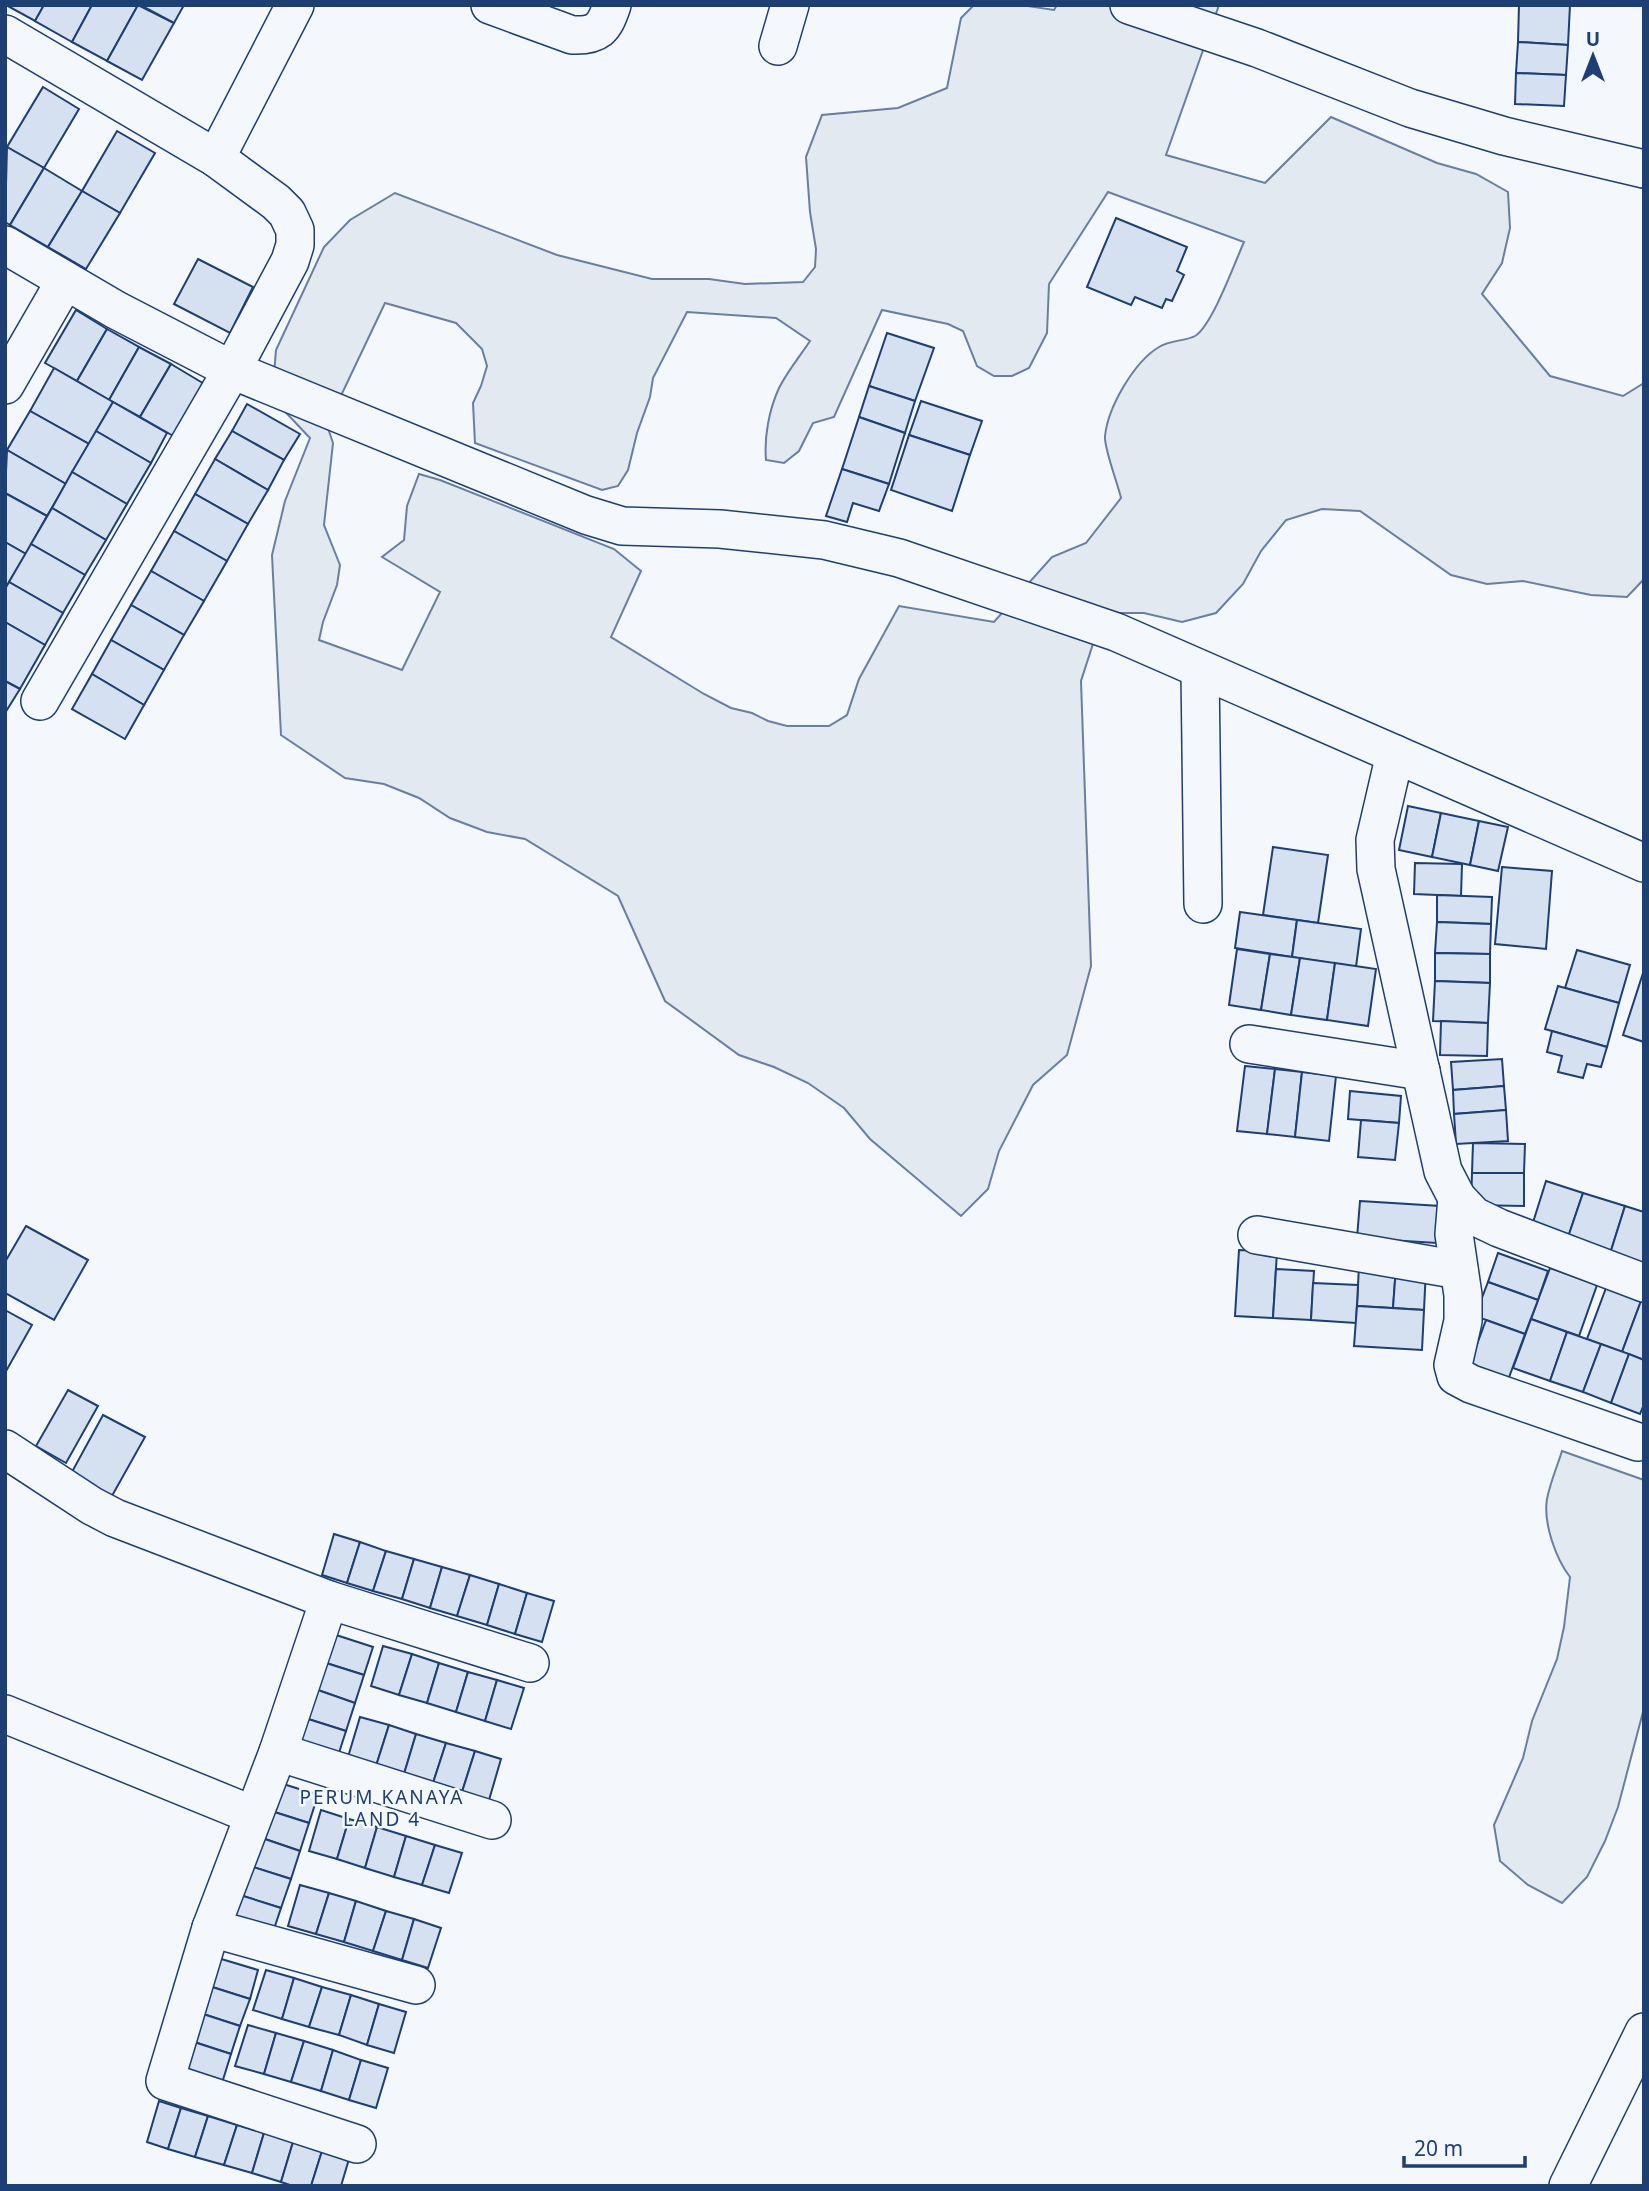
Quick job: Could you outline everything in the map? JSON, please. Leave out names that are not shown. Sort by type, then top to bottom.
[{"type":"street","points":[[490,5],[572,35],[583,36],[600,30],[607,21],[612,5]]},
{"type":"street","points":[[778,46],[790,5]]},
{"type":"street","points":[[1129,5],[1257,48],[1410,108],[1504,136],[1644,169]]},
{"type":"street","points":[[216,158],[292,6]]},
{"type":"street","points":[[5,34],[216,158],[276,202],[287,213],[295,230],[295,244],[290,261],[232,370],[40,701]]},
{"type":"street","points":[[5,245],[116,310],[232,370],[586,515],[622,526],[720,529],[824,540],[899,558],[1115,632],[1644,863]]},
{"type":"street","points":[[5,385],[65,281]]},
{"type":"street","points":[[1200,670],[1203,904]]},
{"type":"street","points":[[1395,754],[1375,840],[1376,869],[1443,1171],[1457,1198],[1474,1216],[1644,1283]]},
{"type":"street","points":[[1249,1044],[1421,1071]]},
{"type":"street","points":[[1457,1198],[1454,1234],[1460,1270],[1463,1321],[1453,1365],[1456,1376],[1471,1384],[1638,1442]]},
{"type":"street","points":[[1257,1235],[1460,1270]]},
{"type":"street","points":[[5,1449],[114,1518],[329,1600],[530,1663]]},
{"type":"street","points":[[329,1600],[278,1752],[211,1928],[165,2081],[357,2144]]},
{"type":"street","points":[[5,1714],[253,1815]]},
{"type":"street","points":[[278,1752],[492,1820]]},
{"type":"street","points":[[211,1928],[416,1984]]},
{"type":"street","points":[[1568,2186],[1644,2032]]},
{"type":"shaded area","points":[[974,5],[1021,5],[1054,10],[1057,5],[1219,5],[1166,155],[1265,183],[1331,117],[1437,163],[1476,174],[1508,192],[1510,228],[1502,263],[1482,294],[1550,376],[1623,396],[1644,383],[1644,579],[1627,597],[1591,595],[1523,581],[1487,584],[1451,575],[1360,511],[1322,509],[1286,520],[1261,551],[1243,584],[1216,613],[1182,622],[1144,613],[1103,613],[1081,681],[1091,966],[1067,1055],[1033,1085],[999,1151],[988,1189],[961,1216],[870,1139],[844,1108],[808,1083],[739,1055],[665,1001],[618,896],[525,839],[487,832],[450,818],[419,798],[384,784],[345,778],[281,735],[272,555],[285,501],[310,438],[272,398],[276,350],[324,247],[350,220],[395,193],[557,255],[652,279],[709,279],[745,284],[803,282],[815,267],[816,249],[806,157],[822,115],[898,108],[947,88],[961,18]],"holes":[[[1108,192],[1244,242],[1216,307],[1202,330],[1195,336],[1163,345],[1150,354],[1140,363],[1117,399],[1107,424],[1105,442],[1121,498],[1086,543],[1052,557],[994,622],[899,606],[859,679],[847,715],[829,726],[787,726],[731,708],[611,637],[641,571],[614,549],[419,474],[407,506],[404,540],[382,557],[440,592],[402,670],[319,640],[337,585],[340,565],[324,525],[333,443],[327,425],[385,303],[456,323],[482,349],[487,366],[473,403],[475,443],[602,490],[618,486],[628,470],[653,378],[687,312],[776,318],[810,341],[782,382],[770,414],[766,460],[784,463],[799,451],[813,423],[834,417],[882,310],[948,324],[963,331],[977,366],[994,376],[1012,376],[1029,368],[1047,333],[1049,284]]]},
{"type":"shaded area","points":[[1562,1451],[1644,1480],[1644,1708],[1618,1807],[1605,1841],[1587,1877],[1562,1903],[1528,1885],[1500,1861],[1494,1825],[1523,1758],[1532,1721],[1557,1659],[1564,1627],[1570,1577],[1552,1540],[1546,1509]]},
{"type":"building","points":[[6,5],[44,5],[35,21]]},
{"type":"building","points":[[44,5],[92,5],[72,42],[35,21]]},
{"type":"building","points":[[92,5],[138,5],[107,61],[72,42]]},
{"type":"building","points":[[138,5],[174,23],[142,80],[107,61]]},
{"type":"building","points":[[140,5],[184,5],[174,23]]},
{"type":"building","points":[[1519,5],[1570,5],[1568,45],[1518,42]]},
{"type":"building","points":[[1518,42],[1568,45],[1566,75],[1516,73]]},
{"type":"building","points":[[1516,73],[1566,75],[1564,106],[1515,104]]},
{"type":"building","points":[[43,87],[79,109],[44,168],[7,147]]},
{"type":"building","points":[[117,131],[155,153],[120,213],[82,191]]},
{"type":"building","points":[[7,147],[44,168],[10,225],[5,222]]},
{"type":"building","points":[[44,168],[82,191],[48,247],[10,225]]},
{"type":"building","points":[[82,191],[120,213],[86,269],[48,247]]},
{"type":"building","points":[[1116,218],[1187,247],[1177,271],[1184,275],[1172,301],[1166,299],[1162,308],[1135,297],[1131,305],[1087,287]]},
{"type":"building","points":[[198,259],[253,287],[230,333],[174,304]]},
{"type":"building","points":[[76,310],[107,329],[77,381],[45,363]]},
{"type":"building","points":[[107,329],[139,347],[109,400],[77,381]]},
{"type":"building","points":[[887,333],[934,348],[915,401],[869,386]]},
{"type":"building","points":[[139,347],[171,364],[140,417],[109,400]]},
{"type":"building","points":[[171,364],[206,385],[175,437],[140,417]]},
{"type":"building","points":[[54,368],[113,402],[89,444],[30,411]]},
{"type":"building","points":[[869,386],[915,401],[905,433],[859,417]]},
{"type":"building","points":[[921,401],[982,421],[970,455],[909,435]]},
{"type":"building","points":[[113,402],[167,433],[151,463],[96,431]]},
{"type":"building","points":[[247,404],[300,434],[284,460],[232,431]]},
{"type":"building","points":[[30,411],[89,444],[66,484],[7,450]]},
{"type":"building","points":[[859,417],[905,433],[889,484],[842,469]]},
{"type":"building","points":[[96,431],[151,463],[127,504],[72,472]]},
{"type":"building","points":[[232,431],[284,460],[268,490],[215,459]]},
{"type":"building","points":[[909,435],[970,455],[952,511],[891,490]]},
{"type":"building","points":[[7,450],[66,484],[47,516],[5,493]]},
{"type":"building","points":[[215,459],[268,490],[248,524],[195,494]]},
{"type":"building","points":[[842,469],[889,484],[879,511],[853,503],[847,522],[826,516]]},
{"type":"building","points":[[72,472],[127,504],[106,540],[52,508]]},
{"type":"building","points":[[5,493],[47,516],[26,554],[5,542]]},
{"type":"building","points":[[195,494],[248,524],[227,561],[174,531]]},
{"type":"building","points":[[52,508],[106,540],[85,575],[31,544]]},
{"type":"building","points":[[174,531],[227,561],[204,601],[151,571]]},
{"type":"building","points":[[5,542],[26,554],[5,589]]},
{"type":"building","points":[[31,544],[85,575],[63,613],[9,582]]},
{"type":"building","points":[[151,571],[204,601],[184,635],[131,605]]},
{"type":"building","points":[[9,582],[63,613],[45,645],[5,622],[5,589]]},
{"type":"building","points":[[131,605],[184,635],[164,670],[111,640]]},
{"type":"building","points":[[5,622],[45,645],[20,689],[5,681]]},
{"type":"building","points":[[111,640],[164,670],[144,705],[92,674]]},
{"type":"building","points":[[92,674],[144,705],[125,739],[72,709]]},
{"type":"building","points":[[5,681],[20,689],[5,713]]},
{"type":"building","points":[[1408,806],[1441,813],[1432,857],[1399,850]]},
{"type":"building","points":[[1441,813],[1479,821],[1470,865],[1432,857]]},
{"type":"building","points":[[1479,821],[1508,827],[1498,871],[1470,865]]},
{"type":"building","points":[[1273,847],[1328,855],[1318,923],[1263,915]]},
{"type":"building","points":[[1415,863],[1462,864],[1461,896],[1414,894]]},
{"type":"building","points":[[1502,867],[1552,871],[1546,949],[1495,944]]},
{"type":"building","points":[[1437,895],[1492,897],[1491,924],[1437,922]]},
{"type":"building","points":[[1240,912],[1297,920],[1292,957],[1235,948]]},
{"type":"building","points":[[1297,920],[1361,929],[1356,967],[1292,957]]},
{"type":"building","points":[[1437,922],[1491,924],[1490,954],[1435,953]]},
{"type":"building","points":[[1237,949],[1270,954],[1261,1010],[1229,1005]]},
{"type":"building","points":[[1577,950],[1630,965],[1619,1003],[1565,988]]},
{"type":"building","points":[[1435,953],[1490,954],[1490,983],[1435,981]]},
{"type":"building","points":[[1270,954],[1300,958],[1291,1015],[1261,1010]]},
{"type":"building","points":[[1300,958],[1335,963],[1327,1020],[1291,1015]]},
{"type":"building","points":[[1335,963],[1376,969],[1368,1026],[1327,1020]]},
{"type":"building","points":[[1644,970],[1644,1042],[1623,1035]]},
{"type":"building","points":[[1435,981],[1490,983],[1488,1023],[1433,1021]]},
{"type":"building","points":[[1558,986],[1619,1003],[1607,1047],[1545,1029]]},
{"type":"building","points":[[1441,1021],[1488,1023],[1487,1056],[1440,1055]]},
{"type":"building","points":[[1552,1031],[1607,1047],[1601,1067],[1587,1064],[1583,1078],[1558,1072],[1562,1056],[1547,1052]]},
{"type":"building","points":[[1502,1059],[1504,1086],[1453,1090],[1451,1062]]},
{"type":"building","points":[[1245,1066],[1275,1069],[1267,1134],[1237,1131]]},
{"type":"building","points":[[1275,1069],[1302,1072],[1295,1137],[1267,1134]]},
{"type":"building","points":[[1302,1072],[1336,1076],[1329,1141],[1295,1137]]},
{"type":"building","points":[[1504,1086],[1506,1110],[1454,1114],[1453,1090]]},
{"type":"building","points":[[1350,1091],[1401,1096],[1399,1123],[1348,1119]]},
{"type":"building","points":[[1506,1110],[1508,1141],[1456,1144],[1454,1114]]},
{"type":"building","points":[[1361,1120],[1399,1123],[1395,1160],[1358,1157]]},
{"type":"building","points":[[1473,1143],[1525,1144],[1524,1173],[1472,1173]]},
{"type":"building","points":[[1472,1173],[1524,1173],[1524,1206],[1471,1205]]},
{"type":"building","points":[[1546,1181],[1583,1193],[1566,1243],[1530,1232]]},
{"type":"building","points":[[1583,1193],[1625,1206],[1609,1257],[1566,1243]]},
{"type":"building","points":[[1360,1201],[1440,1206],[1437,1243],[1357,1238]]},
{"type":"building","points":[[1625,1206],[1644,1212],[1644,1267],[1609,1257]]},
{"type":"building","points":[[26,1226],[88,1260],[54,1320],[5,1293],[5,1262]]},
{"type":"building","points":[[1239,1250],[1277,1252],[1273,1318],[1235,1316]]},
{"type":"building","points":[[1498,1253],[1548,1271],[1538,1300],[1488,1282]]},
{"type":"building","points":[[1359,1265],[1396,1267],[1393,1308],[1357,1306]]},
{"type":"building","points":[[1396,1267],[1426,1269],[1424,1310],[1393,1308]]},
{"type":"building","points":[[1550,1268],[1597,1285],[1579,1336],[1531,1319]]},
{"type":"building","points":[[1276,1269],[1314,1271],[1311,1320],[1273,1318]]},
{"type":"building","points":[[1488,1282],[1538,1300],[1525,1334],[1475,1316]]},
{"type":"building","points":[[1313,1283],[1358,1285],[1356,1323],[1311,1320]]},
{"type":"building","points":[[1606,1288],[1641,1301],[1622,1352],[1587,1339]]},
{"type":"building","points":[[1641,1301],[1644,1302],[1644,1360],[1622,1352]]},
{"type":"building","points":[[1357,1306],[1424,1310],[1422,1350],[1354,1346]]},
{"type":"building","points":[[5,1310],[32,1325],[5,1373]]},
{"type":"building","points":[[1531,1319],[1567,1332],[1550,1381],[1513,1368]]},
{"type":"building","points":[[1486,1320],[1525,1334],[1508,1380],[1469,1366]]},
{"type":"building","points":[[1567,1332],[1601,1344],[1583,1392],[1550,1381]]},
{"type":"building","points":[[1601,1344],[1629,1354],[1611,1403],[1583,1392]]},
{"type":"building","points":[[1629,1354],[1644,1360],[1644,1404],[1640,1414],[1611,1403]]},
{"type":"building","points":[[68,1390],[98,1406],[66,1463],[36,1446]]},
{"type":"building","points":[[103,1415],[145,1437],[108,1503],[67,1481]]},
{"type":"building","points":[[334,1534],[360,1542],[347,1583],[322,1575]]},
{"type":"building","points":[[360,1542],[386,1551],[373,1591],[347,1583]]},
{"type":"building","points":[[386,1551],[414,1559],[402,1599],[373,1591]]},
{"type":"building","points":[[414,1559],[442,1567],[430,1608],[402,1599]]},
{"type":"building","points":[[442,1567],[470,1575],[457,1616],[430,1608]]},
{"type":"building","points":[[470,1575],[499,1584],[487,1625],[457,1616]]},
{"type":"building","points":[[499,1584],[527,1593],[515,1634],[487,1625]]},
{"type":"building","points":[[527,1593],[554,1601],[542,1642],[515,1634]]},
{"type":"building","points":[[333,1634],[373,1647],[364,1675],[323,1662]]},
{"type":"building","points":[[383,1646],[412,1654],[399,1695],[371,1686]]},
{"type":"building","points":[[412,1654],[439,1663],[427,1703],[399,1695]]},
{"type":"building","points":[[323,1662],[364,1675],[355,1703],[315,1689]]},
{"type":"building","points":[[439,1663],[468,1672],[456,1712],[427,1703]]},
{"type":"building","points":[[468,1672],[497,1680],[485,1721],[456,1712]]},
{"type":"building","points":[[497,1680],[524,1688],[511,1729],[485,1721]]},
{"type":"building","points":[[315,1689],[355,1703],[346,1731],[305,1718]]},
{"type":"building","points":[[360,1717],[389,1725],[376,1766],[348,1757]]},
{"type":"building","points":[[305,1718],[346,1731],[337,1759],[296,1747]]},
{"type":"building","points":[[389,1725],[416,1734],[404,1774],[376,1766]]},
{"type":"building","points":[[416,1734],[446,1743],[433,1783],[404,1774]]},
{"type":"building","points":[[446,1743],[475,1751],[462,1792],[433,1783]]},
{"type":"building","points":[[475,1751],[501,1759],[489,1800],[462,1792]]},
{"type":"building","points":[[277,1782],[318,1795],[309,1823],[268,1810]]},
{"type":"building","points":[[268,1810],[309,1823],[300,1851],[259,1837]]},
{"type":"building","points":[[321,1810],[349,1819],[337,1859],[309,1851]]},
{"type":"building","points":[[349,1819],[377,1827],[365,1868],[337,1859]]},
{"type":"building","points":[[377,1827],[406,1836],[394,1877],[365,1868]]},
{"type":"building","points":[[406,1836],[435,1845],[422,1885],[394,1877]]},
{"type":"building","points":[[259,1837],[300,1851],[291,1879],[250,1866]]},
{"type":"building","points":[[435,1845],[462,1853],[449,1893],[422,1885]]},
{"type":"building","points":[[250,1866],[291,1879],[281,1908],[240,1895]]},
{"type":"building","points":[[300,1885],[329,1893],[316,1934],[288,1926]]},
{"type":"building","points":[[329,1893],[356,1901],[344,1942],[316,1934]]},
{"type":"building","points":[[240,1895],[281,1908],[272,1935],[232,1922]]},
{"type":"building","points":[[356,1901],[386,1911],[373,1951],[344,1942]]},
{"type":"building","points":[[386,1911],[414,1919],[402,1960],[373,1951]]},
{"type":"building","points":[[414,1919],[441,1928],[428,1968],[402,1960]]},
{"type":"building","points":[[218,1958],[258,1970],[250,1999],[209,1986]]},
{"type":"building","points":[[266,1970],[294,1978],[282,2019],[253,2010]]},
{"type":"building","points":[[294,1978],[322,1987],[309,2027],[282,2019]]},
{"type":"building","points":[[209,1986],[250,1999],[240,2026],[200,2013]]},
{"type":"building","points":[[322,1987],[351,1995],[339,2035],[309,2027]]},
{"type":"building","points":[[351,1995],[379,2004],[367,2045],[339,2035]]},
{"type":"building","points":[[379,2004],[406,2012],[394,2053],[367,2045]]},
{"type":"building","points":[[200,2013],[240,2026],[231,2054],[191,2041]]},
{"type":"building","points":[[248,2025],[276,2033],[264,2074],[235,2066]]},
{"type":"building","points":[[276,2033],[304,2041],[291,2082],[264,2074]]},
{"type":"building","points":[[191,2041],[231,2054],[222,2083],[181,2070]]},
{"type":"building","points":[[304,2041],[333,2050],[321,2091],[291,2082]]},
{"type":"building","points":[[333,2050],[361,2060],[349,2100],[321,2091]]},
{"type":"building","points":[[361,2060],[388,2068],[376,2108],[349,2100]]},
{"type":"building","points":[[159,2101],[181,2108],[168,2149],[147,2142]]},
{"type":"building","points":[[181,2108],[208,2116],[195,2157],[168,2149]]},
{"type":"building","points":[[208,2116],[237,2125],[224,2165],[195,2157]]},
{"type":"building","points":[[237,2125],[264,2133],[252,2173],[224,2165]]},
{"type":"building","points":[[264,2133],[293,2142],[281,2182],[252,2173]]},
{"type":"building","points":[[293,2142],[322,2151],[311,2186],[293,2186],[281,2182]]},
{"type":"building","points":[[322,2151],[349,2159],[341,2186],[311,2186]]},
{"type":"district","name":"PERUM KANAYA LAND 4","points":[[382,1808]]}]
